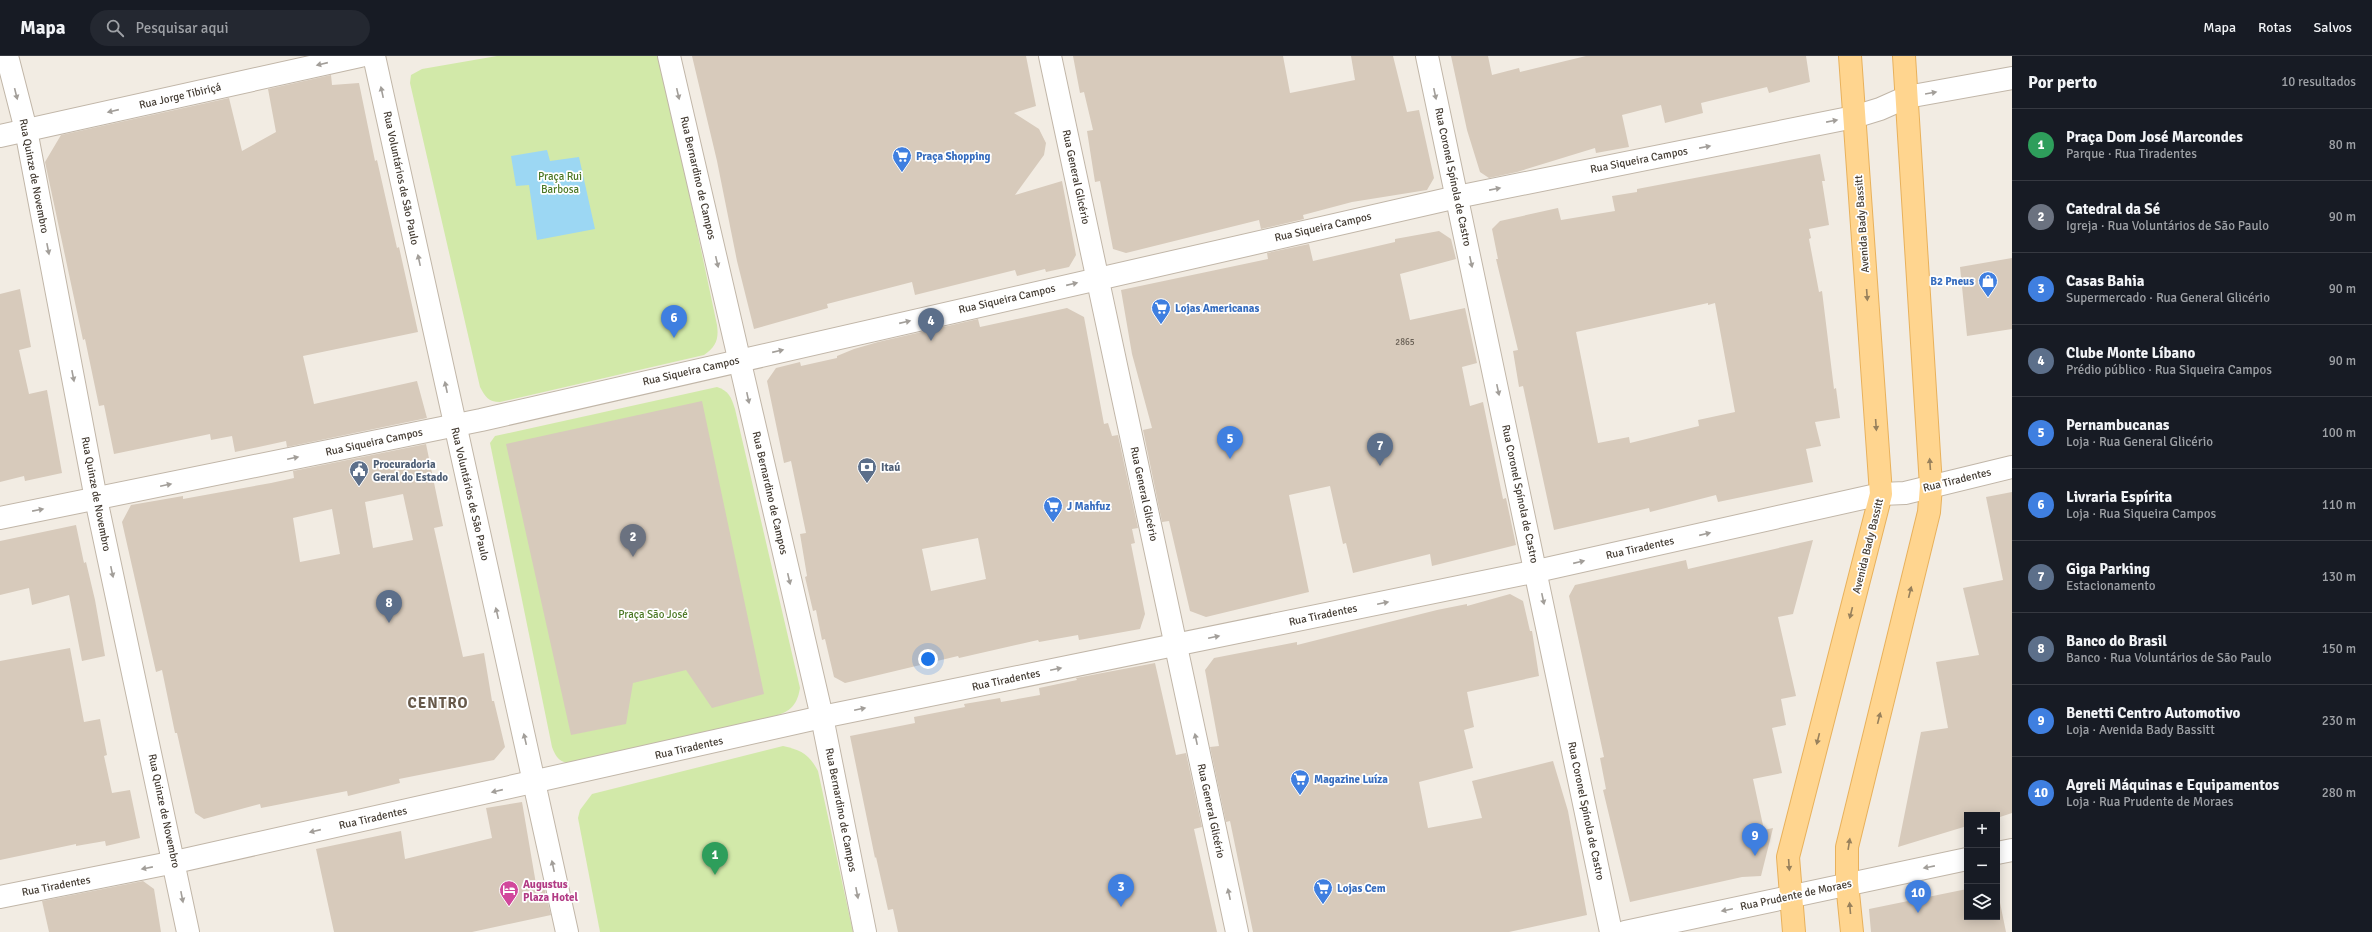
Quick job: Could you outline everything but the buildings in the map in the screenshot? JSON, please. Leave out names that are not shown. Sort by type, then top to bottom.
[{"type":"main road","name":"Avenida Bady Bassitt","points":[[1794,932],[1788,857],[1882,494],[1850,56]]},
{"type":"main road","points":[[1852,932],[1847,883],[1847,847],[1929,512],[1931,486],[1904,56]]},
{"type":"street","name":"Rua Quinze de Novembro","points":[[7,56],[26,130],[96,499],[175,862],[188,932]]},
{"type":"street","name":"Rua Jorge Tibiriçá","points":[[0,136],[360,56]]},
{"type":"street","name":"Rua Voluntários de São Paulo","points":[[374,56],[567,932]]},
{"type":"street","name":"Rua Bernardino de Campos","points":[[669,56],[822,717],[865,932]]},
{"type":"street","name":"Rua General Glicério","points":[[1050,56],[1237,932]]},
{"type":"street","name":"Rua Coronel Spínola de Castro","points":[[1427,56],[1537,571],[1611,932]]},
{"type":"street","name":"Rua Siqueira Campos","points":[[0,518],[455,425],[1457,197],[1854,117],[1880,109],[1907,97],[2012,78]]},
{"type":"street","name":"Rua Tiradentes","points":[[0,897],[175,862],[822,717],[1537,571],[1882,494],[1905,493],[2012,467]]},
{"type":"street","points":[[2000,852],[2012,850]]},
{"type":"street","name":"Rua Prudente de Moraes","points":[[1625,932],[1847,883],[1964,860]]},
{"type":"green space","name":"Praça Rui Barbosa","points":[[497,56],[660,56],[717,325],[718,334],[716,342],[714,346],[704,355],[500,402],[487,398],[480,387],[410,83],[411,75],[422,69]]},
{"type":"green space","name":"Praça São José","points":[[717,387],[724,390],[729,395],[735,409],[800,688],[797,699],[789,709],[775,716],[571,764],[561,761],[555,754],[552,747],[490,443],[495,436]]},
{"type":"green space","points":[[783,746],[800,751],[811,760],[818,771],[853,932],[600,932],[578,818],[580,810],[592,794]]},
{"type":"water","points":[[547,150],[550,161],[579,157],[595,229],[537,240],[529,185],[516,186],[511,156]]},
{"type":"place","name":"Praça Shopping","points":[[902,173]]},
{"type":"place","name":"B2 Pneus","points":[[1988,298]]},
{"type":"place","name":"Lojas Americanas","points":[[1161,325]]},
{"type":"place","name":"Livraria Espírita","points":[[674,338]]},
{"type":"place","name":"Clube Monte Líbano","points":[[931,341]]},
{"type":"place","name":"Pernambucanas","points":[[1230,459]]},
{"type":"place","name":"Giga Parking","points":[[1380,466]]},
{"type":"place","name":"Itaú","points":[[867,484]]},
{"type":"place","name":"Procuradoria Geral do Estado","points":[[359,487]]},
{"type":"place","name":"J Mahfuz","points":[[1053,523]]},
{"type":"place","name":"Catedral da Sé","points":[[633,557]]},
{"type":"place","name":"Banco do Brasil","points":[[389,623]]},
{"type":"place","name":"Magazine Luíza","points":[[1300,796]]},
{"type":"place","name":"Benetti Centro Automotivo","points":[[1755,856]]},
{"type":"place","name":"Praça Dom José Marcondes","points":[[715,875]]},
{"type":"place","name":"Lojas Cem","points":[[1323,905]]},
{"type":"place","name":"Augustus Plaza Hotel","points":[[509,907]]},
{"type":"place","name":"Casas Bahia","points":[[1121,907]]},
{"type":"place","name":"Agreli Máquinas e Equipamentos","points":[[1918,913]]},
{"type":"district","name":"CENTRO","points":[[438,703]]}]
